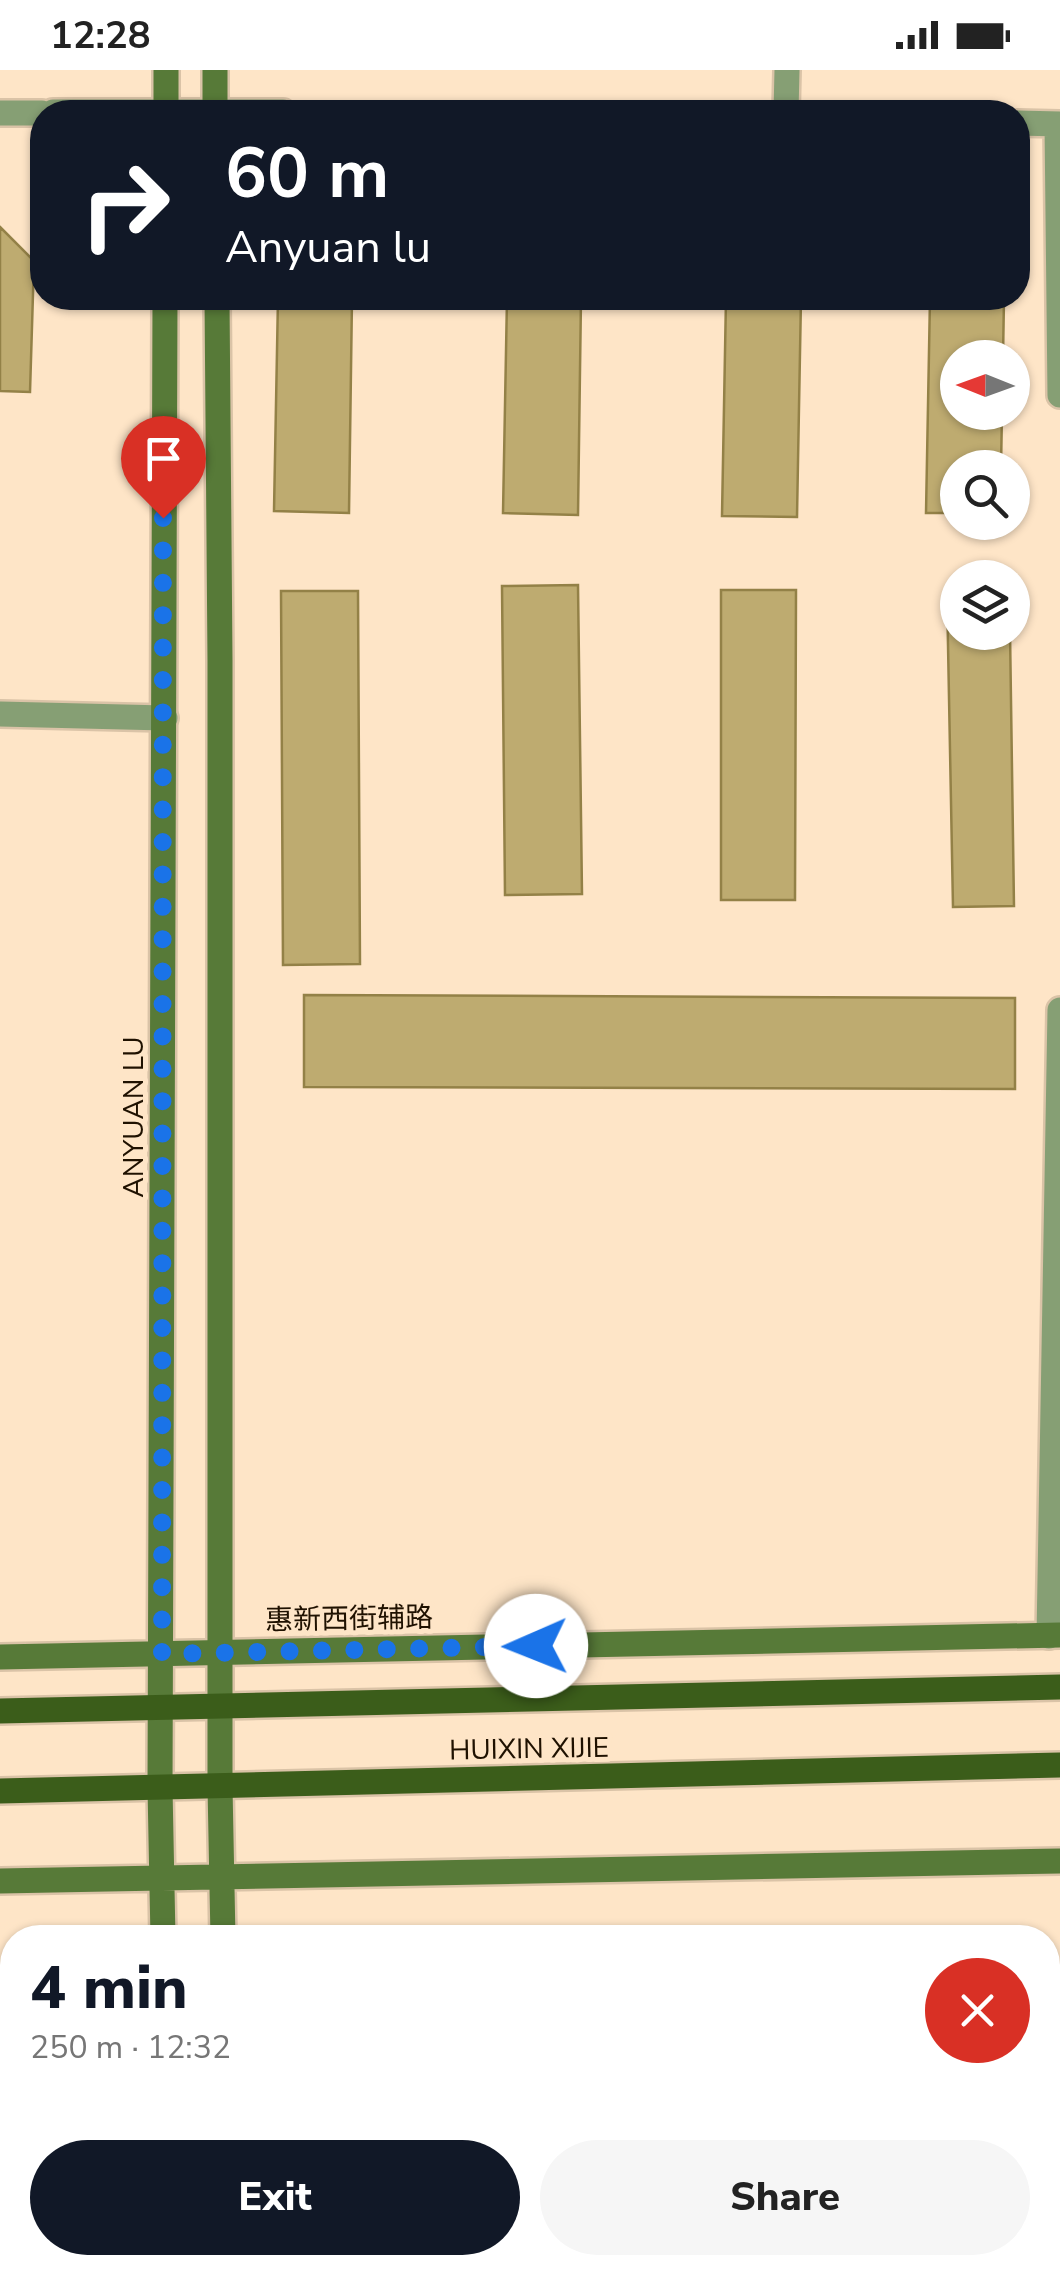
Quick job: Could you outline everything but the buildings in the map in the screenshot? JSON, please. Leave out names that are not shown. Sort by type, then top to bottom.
[{"type":"main road","points":[[166,70],[166,100]]},
{"type":"main road","points":[[215,70],[215,100]]},
{"type":"main road","name":"ANYUAN LU","points":[[163,1925],[160,1788],[165,310]]},
{"type":"main road","points":[[217,310],[220,1787],[224,1925]]},
{"type":"main road","name":"惠新西街辅路","points":[[0,1657],[1054,1635]]},
{"type":"main road","name":"HUIXIN XIJIE","points":[[0,1711],[1060,1688]]},
{"type":"main road","name":"HUIXIN XIJIE","points":[[0,1791],[1060,1766]]},
{"type":"main road","points":[[0,1881],[1060,1861]]},
{"type":"street","points":[[786,100],[787,70]]},
{"type":"street","points":[[0,113],[30,113]]},
{"type":"street","points":[[1030,123],[1058,124],[1060,395]]},
{"type":"street","points":[[0,714],[165,718]]},
{"type":"street","points":[[1054,1635],[1060,1010]]},
{"type":"route","points":[[163,518],[162,1654],[536,1646]]}]
